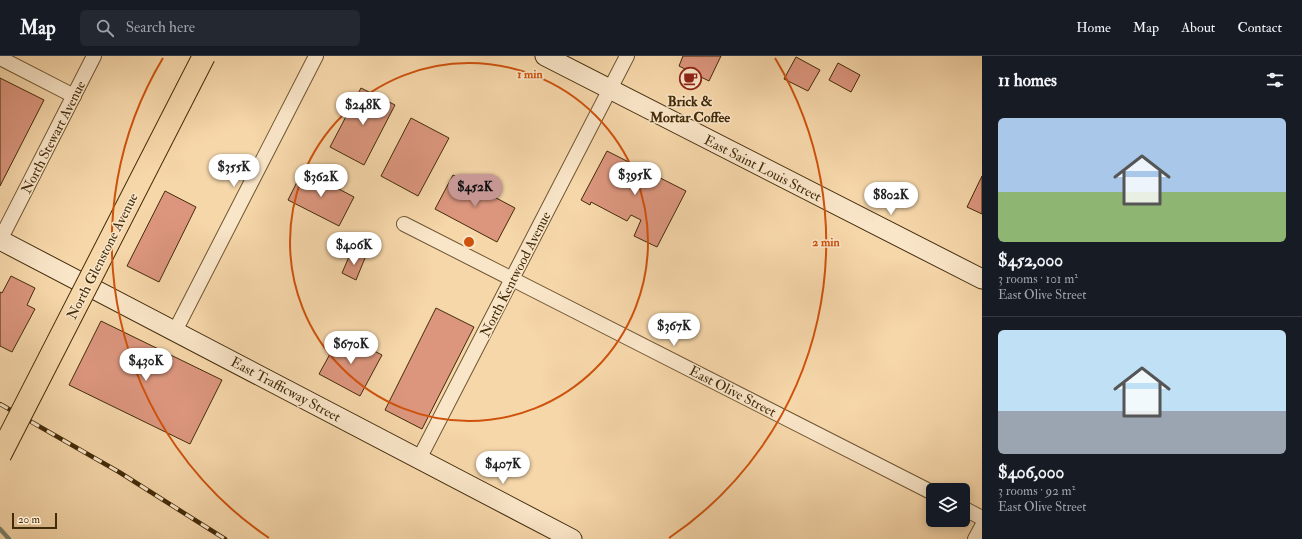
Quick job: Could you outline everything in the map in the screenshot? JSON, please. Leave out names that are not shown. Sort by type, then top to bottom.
[{"type":"main road","name":"North Glenstone Avenue","points":[[0,455],[204,56]]},
{"type":"main road","name":"East Saint Louis Street","points":[[545,56],[982,279]]},
{"type":"main road","name":"East Trafficway Street","points":[[0,240],[572,539]]},
{"type":"street","name":"North Stewart Avenue","points":[[0,240],[94,56]]},
{"type":"street","points":[[175,331],[316,56]]},
{"type":"street","name":"North Kentwood Avenue","points":[[419,459],[627,56]]},
{"type":"street","points":[[0,58],[74,96]]},
{"type":"street","name":"East Olive Street","points":[[404,224],[926,489]]},
{"type":"street","points":[[970,512],[982,518]]},
{"type":"street","points":[[975,539],[982,526]]},
{"type":"building","points":[[683,56],[721,56],[709,81],[679,66]]},
{"type":"building","points":[[796,57],[820,70],[808,91],[784,79]]},
{"type":"building","points":[[838,63],[860,75],[851,92],[829,80]]},
{"type":"building","points":[[0,78],[44,100],[0,186]]},
{"type":"building","points":[[361,88],[395,105],[364,165],[330,147]]},
{"type":"building","points":[[411,118],[449,138],[418,196],[381,176]]},
{"type":"building","points":[[607,151],[686,191],[657,247],[634,236],[641,220],[631,215],[627,221],[591,202],[590,205],[581,200]]},
{"type":"building","points":[[303,170],[354,197],[339,226],[288,200]]},
{"type":"building","points":[[453,175],[515,208],[497,242],[435,209]]},
{"type":"building","points":[[982,176],[982,214],[967,207]]},
{"type":"building","points":[[165,191],[196,207],[159,282],[127,266]]},
{"type":"building","points":[[351,252],[365,258],[356,280],[342,273]]},
{"type":"building","points":[[11,276],[35,288],[27,305],[35,309],[12,352],[0,346],[0,292],[2,293]]},
{"type":"building","points":[[436,308],[474,327],[422,429],[385,410]]},
{"type":"building","points":[[101,321],[222,380],[190,444],[69,385]]},
{"type":"building","points":[[341,334],[382,355],[360,396],[319,374]]},
{"type":"waterway","points":[[0,529],[9,539]]},
{"type":"railway","points":[[0,404],[119,472],[225,539]]},
{"type":"place","name":"Brick & Mortar Coffee","points":[[690,79]]}]
